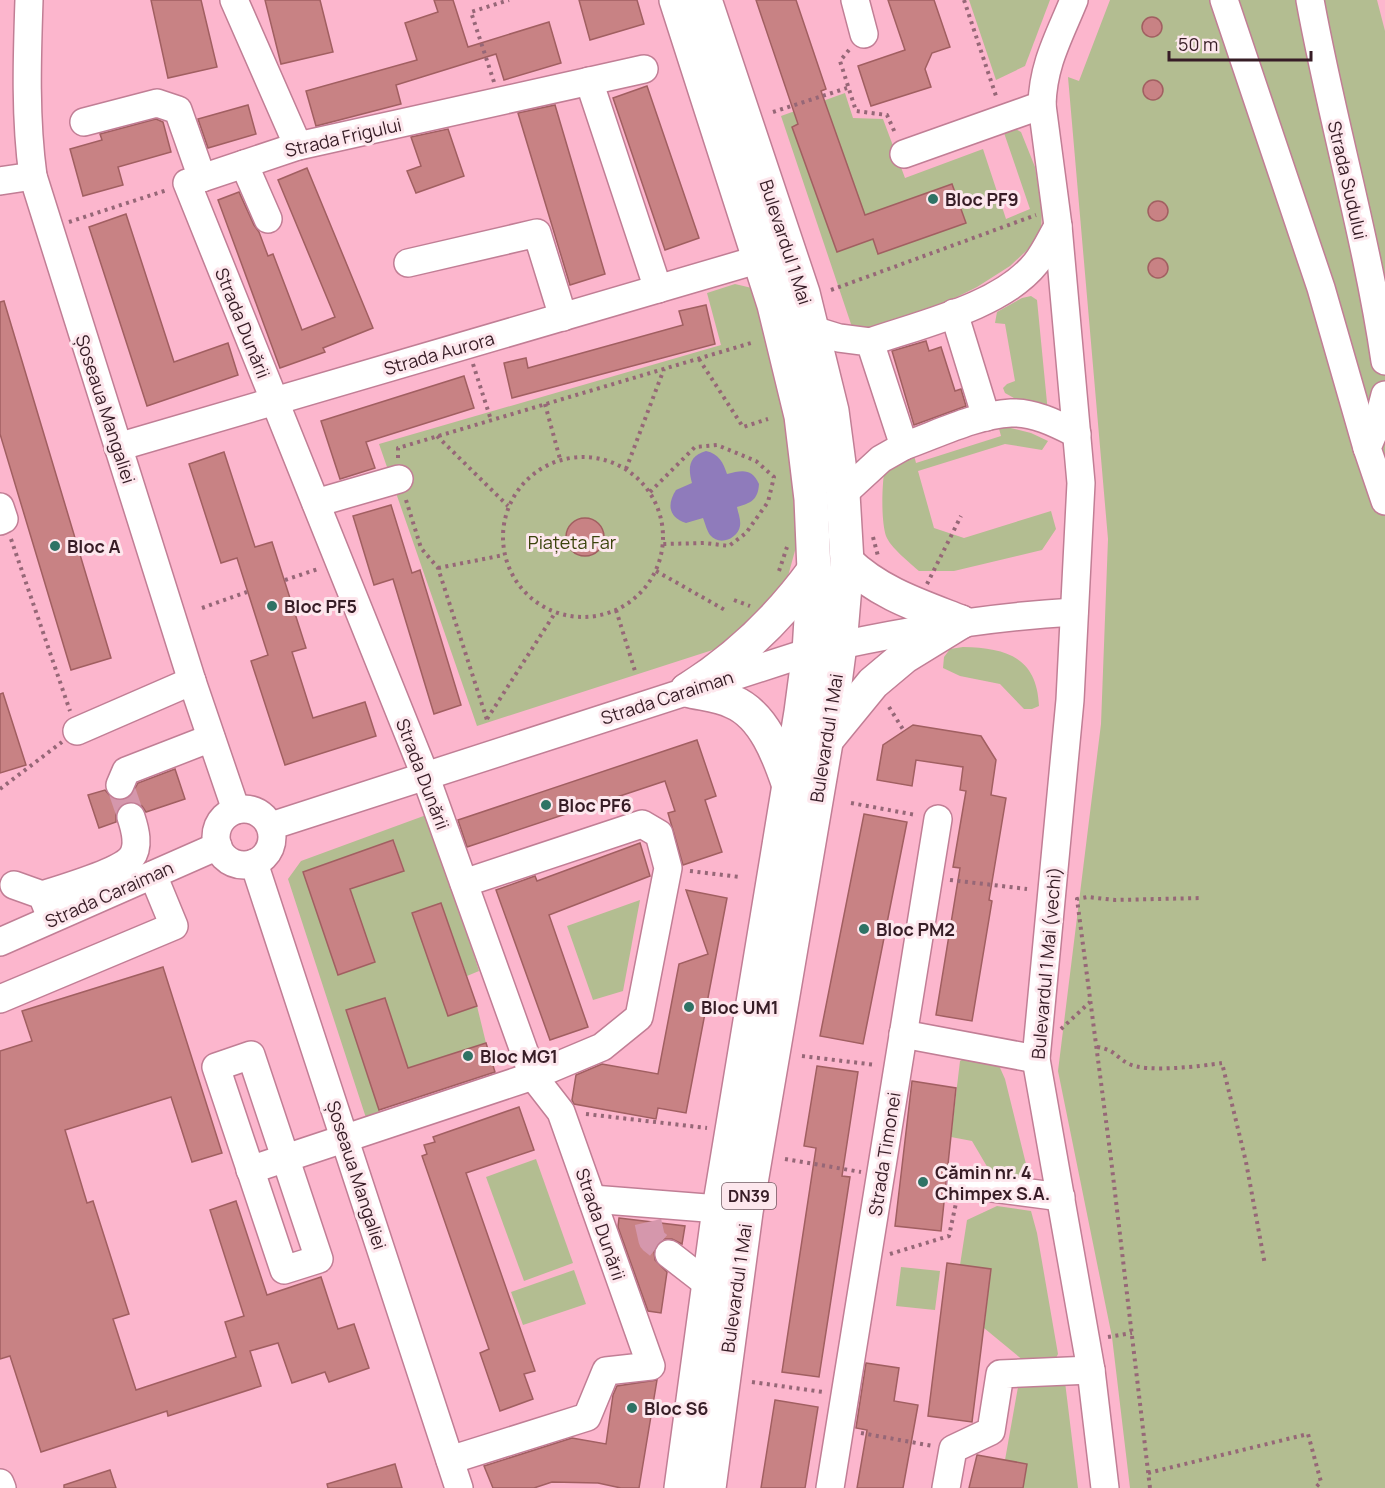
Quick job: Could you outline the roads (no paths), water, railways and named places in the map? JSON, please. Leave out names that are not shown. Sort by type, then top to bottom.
[{"type":"main road","name":"Bulevardul 1 Mai","points":[[676,0],[760,259],[783,338],[801,416],[811,499],[814,570],[809,652],[719,1209],[681,1488]]},
{"type":"main road","name":"Bulevardul 1 Mai","points":[[705,0],[772,198],[813,330],[832,411],[843,494],[847,562],[840,645],[826,740],[746,1212],[708,1488]]},
{"type":"main road","points":[[847,562],[859,574],[884,590],[961,622]]},
{"type":"main road","points":[[687,690],[710,675],[775,617],[797,594],[814,570]]},
{"type":"main road","points":[[826,740],[873,683],[904,657],[961,622]]},
{"type":"main road","points":[[687,690],[734,702],[750,713],[769,738],[789,787]]},
{"type":"street","name":"Șoseaua Mangaliei","points":[[28,0],[27,66],[33,176],[192,681],[236,810]]},
{"type":"street","points":[[234,0],[298,146]]},
{"type":"street","points":[[855,0],[864,34]]},
{"type":"street","name":"Bulevardul 1 Mai (vechi)","points":[[1074,0],[1047,63],[1042,105],[1052,219],[1082,483],[1070,700],[1036,1059],[1091,1370],[1106,1488]]},
{"type":"street","points":[[1224,0],[1321,288],[1367,448],[1385,501]]},
{"type":"street","name":"Strada Sudului","points":[[1310,0],[1322,65],[1376,300],[1385,361]]},
{"type":"street","name":"Strada Frigului","points":[[195,181],[298,146],[644,69]]},
{"type":"street","points":[[589,81],[658,289]]},
{"type":"street","name":"Strada Dunării","points":[[84,122],[157,103],[178,110],[195,181],[275,401],[424,775],[533,1076],[561,1112],[651,1366],[606,1371],[586,1417],[450,1460]]},
{"type":"street","points":[[904,154],[1042,105]]},
{"type":"street","points":[[244,164],[268,219]]},
{"type":"street","points":[[0,181],[33,176]]},
{"type":"street","points":[[813,330],[839,338],[870,342],[986,301],[1014,285],[1036,262],[1052,219]]},
{"type":"street","points":[[408,264],[537,233],[563,317]]},
{"type":"street","name":"Strada Aurora","points":[[118,447],[760,259]]},
{"type":"street","points":[[954,313],[986,417]]},
{"type":"street","points":[[870,342],[904,446]]},
{"type":"street","points":[[1367,448],[1378,422],[1385,395]]},
{"type":"street","points":[[843,494],[881,459],[904,446],[986,417],[1012,413],[1033,416],[1077,434]]},
{"type":"street","points":[[315,503],[399,479]]},
{"type":"street","name":"Strada Caraiman","points":[[271,826],[809,652],[872,637],[961,622],[1074,612]]},
{"type":"street","points":[[77,731],[192,681]]},
{"type":"street","points":[[120,785],[126,771],[211,738]]},
{"type":"street","points":[[250,809],[259,812],[271,826],[272,845],[267,853],[254,863],[242,865],[233,863],[225,858],[218,846],[216,833],[218,825],[224,817],[236,810],[250,809]]},
{"type":"street","points":[[14,885],[47,907],[94,877],[131,858],[136,848],[131,818]]},
{"type":"street","name":"Strada Timonei","points":[[830,1488],[938,819]]},
{"type":"street","points":[[250,1170],[533,1076],[602,1047],[639,1017],[668,868],[659,834],[642,824],[464,883]]},
{"type":"street","name":"Strada Caraiman","points":[[0,942],[47,907],[153,875],[218,846]]},
{"type":"street","name":"Șoseaua Mangaliei","points":[[254,863],[459,1488]]},
{"type":"street","points":[[0,999],[174,926],[153,875]]},
{"type":"street","points":[[903,1034],[1036,1059]]},
{"type":"street","points":[[251,1055],[319,1259],[284,1270],[250,1170],[216,1066],[251,1055]]},
{"type":"street","points":[[961,1184],[1061,1197]]},
{"type":"street","points":[[592,1199],[649,1213],[719,1209]]},
{"type":"street","points":[[669,1254],[709,1285]]},
{"type":"street","points":[[946,1488],[953,1449],[991,1431],[1000,1374],[1091,1370]]},
{"type":"street","points":[[0,1483],[2,1488]]},
{"type":"tunnel","points":[[120,785],[131,817]]},
{"type":"tunnel","points":[[648,1222],[652,1240],[669,1254]]},
{"type":"place","name":"Bloc PF9","points":[[933,199]]},
{"type":"place","name":"Bloc A","points":[[55,546]]},
{"type":"place","name":"Bloc PF5","points":[[272,606]]},
{"type":"place","name":"Bloc PF6","points":[[546,805]]},
{"type":"place","name":"Bloc PM2","points":[[864,929]]},
{"type":"place","name":"Bloc UM1","points":[[689,1007]]},
{"type":"place","name":"Bloc MG1","points":[[468,1056]]},
{"type":"place","name":"Cămin nr. 4 Chimpex S.A.","points":[[923,1182]]},
{"type":"place","name":"Bloc S6","points":[[632,1408]]},
{"type":"park label","name":"Piațeta Far","points":[[572,542]]}]
